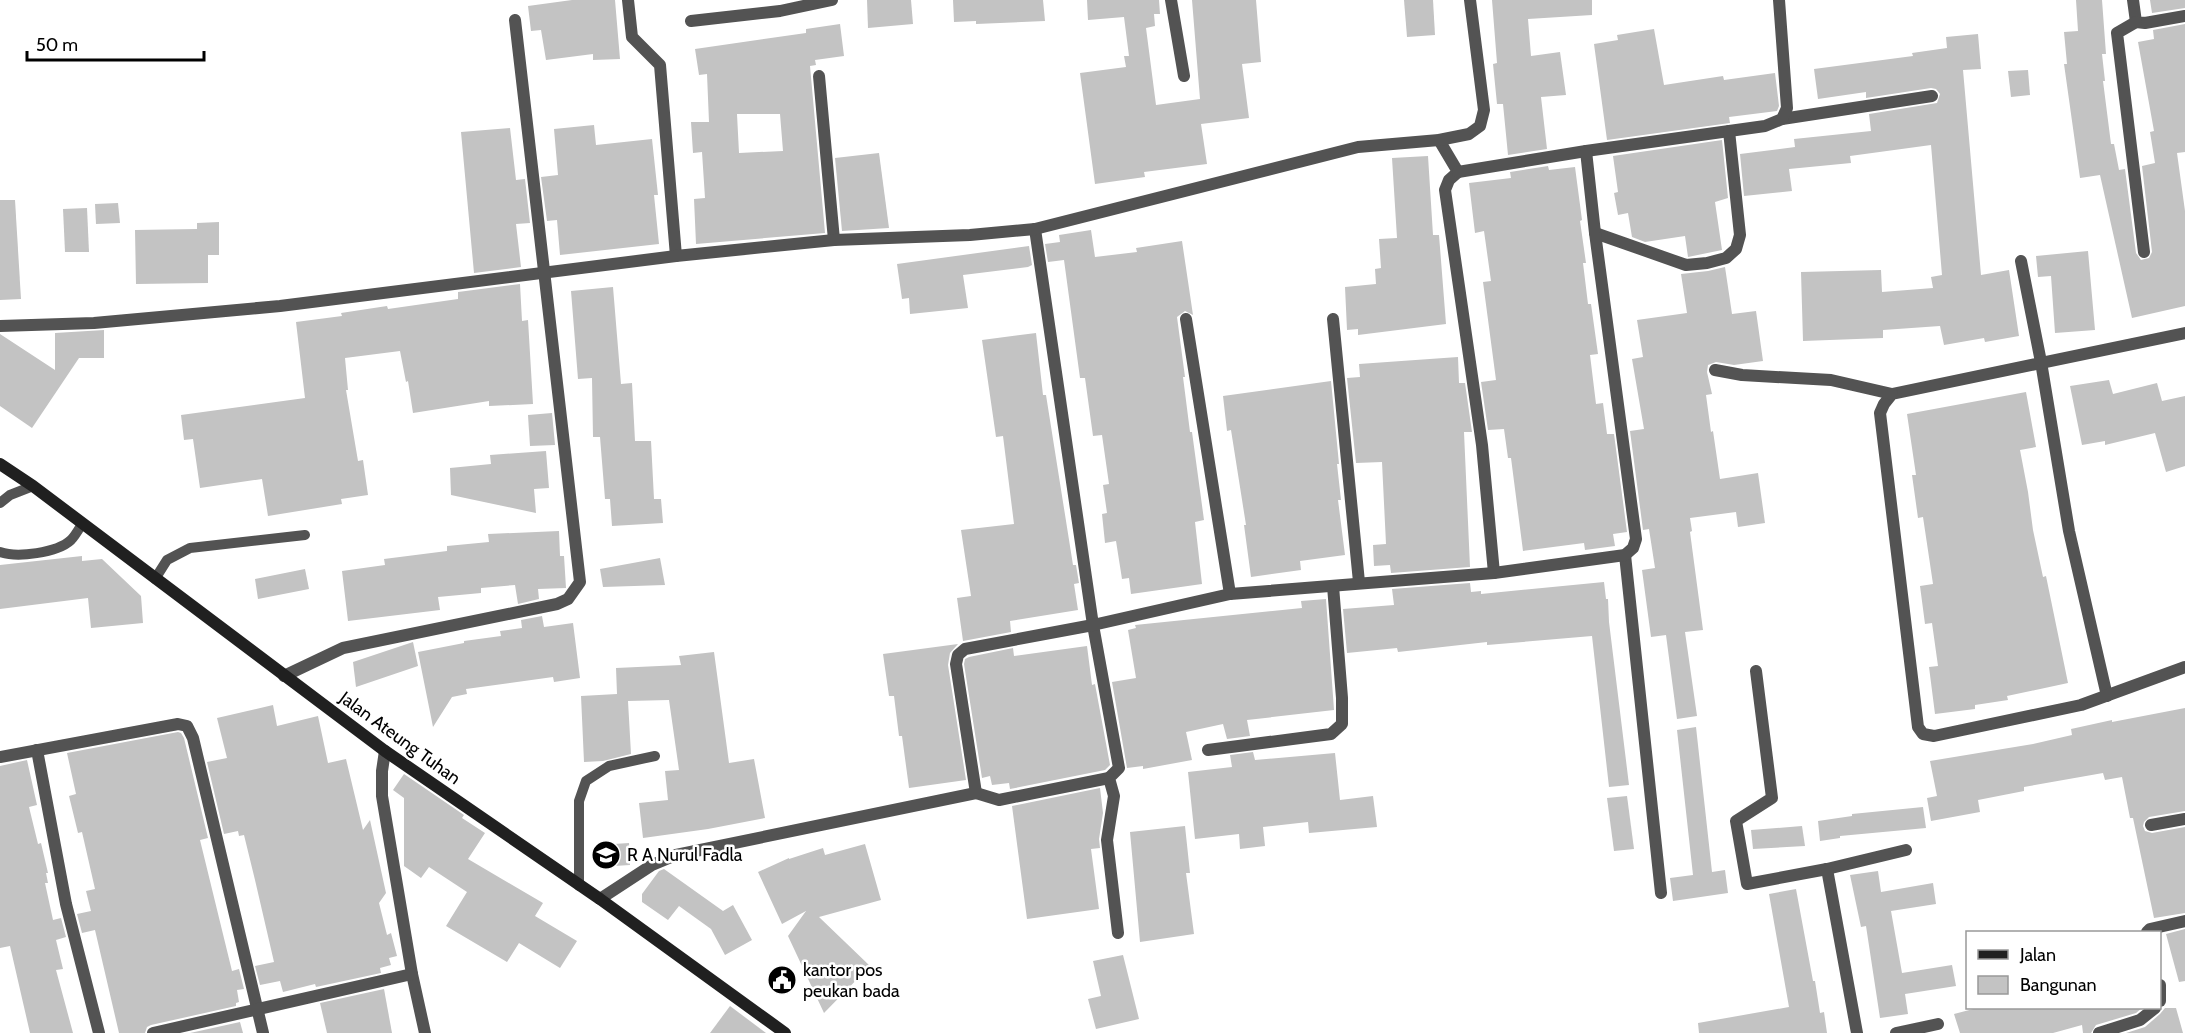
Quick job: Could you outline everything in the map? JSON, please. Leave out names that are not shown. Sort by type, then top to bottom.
[{"type":"street","points":[[628,0],[632,37],[660,65],[676,256]]},
{"type":"street","points":[[691,21],[780,11],[832,0]]},
{"type":"street","points":[[1171,0],[1184,76]]},
{"type":"street","points":[[0,326],[94,323],[256,308],[676,256],[834,240],[970,235],[1035,229],[1358,147],[1439,140],[1469,134],[1480,126],[1484,110],[1470,0]]},
{"type":"street","points":[[1779,0],[1787,108],[1782,119]]},
{"type":"street","points":[[2133,0],[2136,22]]},
{"type":"street","points":[[2144,252],[2117,33],[2136,22],[2145,23],[2185,16]]},
{"type":"street","points":[[284,676],[343,648],[556,603],[568,599],[580,582],[516,20]]},
{"type":"street","points":[[819,76],[834,240]]},
{"type":"street","points":[[1494,573],[1482,445],[1445,190],[1449,180],[1458,172],[1586,151],[1765,126],[1782,119],[1932,96]]},
{"type":"street","points":[[1595,233],[1686,265],[1726,258],[1736,249],[1740,235],[1730,131]]},
{"type":"street","points":[[1439,140],[1458,172]]},
{"type":"street","points":[[976,793],[956,664],[958,655],[965,649],[1093,625],[1230,594],[1494,573],[1625,555],[1633,548],[1636,539],[1586,151]]},
{"type":"street","points":[[600,899],[652,865],[676,855],[976,793],[999,800],[1109,778],[1119,768],[1093,625],[1035,229]]},
{"type":"street","points":[[2021,261],[2041,362],[2069,531],[2107,696]]},
{"type":"street","points":[[1186,319],[1230,594]]},
{"type":"street","points":[[1333,319],[1359,582]]},
{"type":"street","points":[[1715,370],[1742,375],[1831,380],[1892,394],[2185,333]]},
{"type":"street","points":[[1892,394],[1884,404],[1881,413],[1918,727],[1923,734],[1934,736],[2081,705],[2185,667]]},
{"type":"street","name":"Jalan Ateung Tuhan","points":[[0,464],[33,486],[385,751],[600,899],[785,1033]]},
{"type":"street","points":[[1625,555],[1661,893]]},
{"type":"street","points":[[1208,750],[1331,734],[1342,724],[1333,586]]},
{"type":"street","points":[[1756,671],[1772,798],[1736,821],[1748,884],[1827,869],[1906,850]]},
{"type":"street","points":[[0,756],[178,724],[187,726],[194,738],[263,1033]]},
{"type":"street","points":[[37,750],[66,904],[99,1033]]},
{"type":"street","points":[[385,751],[382,796],[412,974],[425,1033]]},
{"type":"street","points":[[1109,778],[1114,796],[1107,840],[1118,933]]},
{"type":"street","points":[[2151,825],[2185,819]]},
{"type":"street","points":[[1827,869],[1857,1033]]},
{"type":"street","points":[[2148,931],[2185,921]]},
{"type":"street","points":[[153,1033],[412,974]]},
{"type":"street","points":[[2099,1033],[2140,1020],[2154,1009]]},
{"type":"street","points":[[1896,1033],[1938,1024]]},
{"type":"lane","points":[[0,502],[10,495],[33,486]]},
{"type":"lane","points":[[0,552],[6,554],[39,553],[71,540],[82,524]]},
{"type":"lane","points":[[155,579],[167,560],[190,548],[305,535]]},
{"type":"lane","points":[[579,886],[579,801],[585,781],[609,766],[655,756]]},
{"type":"building","points":[[572,0],[615,0],[620,59],[593,60],[593,54],[546,60],[541,30],[531,31],[528,6]]},
{"type":"building","points":[[867,0],[911,0],[913,24],[868,28]]},
{"type":"building","points":[[953,0],[1043,0],[1045,21],[976,24],[976,21],[954,22]]},
{"type":"building","points":[[1087,0],[1159,0],[1160,14],[1154,14],[1155,26],[1146,28],[1156,105],[1200,99],[1192,0],[1256,0],[1261,62],[1242,64],[1249,118],[1201,124],[1207,164],[1144,172],[1145,177],[1095,184],[1080,73],[1126,67],[1124,56],[1129,56],[1124,17],[1088,20]]},
{"type":"building","points":[[1404,0],[1433,0],[1435,35],[1407,37]]},
{"type":"building","points":[[1492,0],[1592,0],[1592,15],[1528,19],[1531,56],[1560,52],[1566,95],[1541,97],[1547,149],[1508,155],[1503,104],[1497,104],[1493,64],[1497,63]]},
{"type":"building","points":[[2076,0],[2102,0],[2106,54],[2102,54],[2105,81],[2103,81],[2111,144],[2114,144],[2119,170],[2125,169],[2136,253],[2141,260],[2149,258],[2152,252],[2142,166],[2155,163],[2150,132],[2154,131],[2138,42],[2154,39],[2153,30],[2185,24],[2185,152],[2177,153],[2185,211],[2185,306],[2132,318],[2100,175],[2080,178],[2064,64],[2067,64],[2064,32],[2078,31]]},
{"type":"building","points":[[2150,0],[2185,0],[2185,8],[2152,13]]},
{"type":"building","points":[[840,24],[844,56],[815,60],[816,65],[810,66],[825,233],[696,244],[694,199],[705,198],[702,152],[693,153],[691,122],[709,122],[707,74],[699,75],[695,49],[806,33],[806,29]],"holes":[[[737,114],[780,114],[783,151],[739,153]]]},
{"type":"building","points":[[1654,29],[1664,85],[1723,76],[1724,80],[1775,73],[1779,106],[1777,111],[1729,117],[1730,123],[1607,140],[1594,44],[1618,40],[1617,35]]},
{"type":"building","points":[[1978,34],[1981,69],[1963,70],[1981,275],[2009,270],[2019,336],[1985,342],[1984,338],[1944,345],[1940,326],[1883,330],[1883,338],[1803,341],[1801,272],[1881,270],[1882,292],[1933,288],[1931,277],[1942,275],[1931,145],[1850,156],[1851,163],[1789,169],[1792,191],[1744,196],[1740,154],[1795,147],[1794,139],[1871,131],[1869,114],[1937,103],[1940,94],[1936,89],[1931,88],[1866,98],[1866,92],[1818,99],[1814,69],[1913,56],[1912,53],[1947,48],[1946,37]]},
{"type":"building","points":[[2028,70],[2030,95],[2011,97],[2008,71]]},
{"type":"building","points":[[594,125],[596,145],[652,139],[658,195],[654,195],[659,244],[560,255],[557,220],[547,221],[541,177],[558,175],[554,129]]},
{"type":"building","points":[[510,128],[516,180],[525,179],[530,223],[516,224],[521,267],[474,273],[461,132]]},
{"type":"building","points":[[1722,140],[1728,198],[1715,202],[1722,250],[1688,257],[1685,236],[1645,242],[1632,237],[1628,213],[1618,215],[1614,193],[1618,192],[1613,156]]},
{"type":"building","points":[[879,153],[889,228],[842,231],[835,158]]},
{"type":"building","points":[[1428,156],[1433,235],[1439,235],[1446,324],[1358,335],[1358,329],[1347,330],[1345,287],[1376,284],[1375,269],[1381,268],[1379,239],[1397,238],[1392,158]]},
{"type":"building","points":[[1548,166],[1549,170],[1575,167],[1582,220],[1580,221],[1586,263],[1583,263],[1588,304],[1591,304],[1598,354],[1590,355],[1596,404],[1603,403],[1607,434],[1614,434],[1627,532],[1613,534],[1615,546],[1585,550],[1584,543],[1523,551],[1511,458],[1508,458],[1504,429],[1488,430],[1481,382],[1496,380],[1483,282],[1491,281],[1484,231],[1475,233],[1469,183],[1511,178],[1510,172]]},
{"type":"building","points":[[0,200],[15,200],[21,299],[0,300]]},
{"type":"building","points":[[118,203],[120,223],[96,224],[95,204]]},
{"type":"building","points":[[87,208],[89,252],[65,252],[63,209]]},
{"type":"building","points":[[219,222],[219,255],[208,255],[208,283],[136,284],[135,230],[197,229],[197,223]]},
{"type":"building","points":[[1091,230],[1095,257],[1137,252],[1136,248],[1182,241],[1193,315],[1185,311],[1177,317],[1190,432],[1192,432],[1204,520],[1195,522],[1202,584],[1131,594],[1129,578],[1122,579],[1116,541],[1105,543],[1102,514],[1107,513],[1103,485],[1109,484],[1102,435],[1093,436],[1085,378],[1080,378],[1064,260],[1048,262],[1045,244],[1060,242],[1059,235]]},
{"type":"building","points":[[1029,246],[1032,265],[1028,267],[963,275],[968,308],[910,314],[909,298],[902,299],[897,264]]},
{"type":"building","points":[[2088,251],[2095,330],[2055,333],[2051,276],[2038,277],[2036,256]]},
{"type":"building","points":[[1725,267],[1732,314],[1756,311],[1763,361],[1734,365],[1716,362],[1708,365],[1707,372],[1712,394],[1706,395],[1711,432],[1713,431],[1720,479],[1758,473],[1765,523],[1738,527],[1736,512],[1690,518],[1703,630],[1685,632],[1697,716],[1677,719],[1666,635],[1651,637],[1642,570],[1655,568],[1649,529],[1643,530],[1630,431],[1644,429],[1632,359],[1643,357],[1637,320],[1687,313],[1681,274]]},
{"type":"building","points":[[520,284],[522,321],[528,320],[533,404],[489,406],[489,401],[413,413],[400,351],[345,358],[348,390],[346,390],[358,461],[363,460],[368,495],[341,499],[342,504],[268,516],[262,479],[200,488],[193,439],[184,440],[181,415],[305,398],[296,322],[342,316],[341,313],[387,306],[388,309],[458,299],[458,292]]},
{"type":"building","points":[[613,287],[621,384],[632,383],[635,441],[651,441],[654,499],[661,499],[663,523],[612,526],[610,499],[605,499],[600,437],[593,437],[592,378],[578,379],[571,291]]},
{"type":"building","points":[[104,330],[104,358],[79,358],[32,428],[0,406],[0,334],[55,370],[55,333]]},
{"type":"building","points":[[1036,333],[1043,395],[1046,395],[1073,565],[1076,565],[1079,583],[1074,584],[1078,610],[1010,621],[1011,632],[963,641],[957,598],[971,596],[961,530],[1014,524],[1003,436],[996,437],[982,340]]},
{"type":"building","points":[[1458,357],[1459,383],[1465,383],[1472,432],[1464,432],[1470,567],[1391,573],[1390,565],[1374,566],[1373,545],[1386,544],[1382,462],[1356,463],[1347,378],[1360,377],[1359,364]]},
{"type":"building","points":[[2109,380],[2113,394],[2157,383],[2162,401],[2185,396],[2185,466],[2166,472],[2155,433],[2105,445],[2105,441],[2082,445],[2070,386]]},
{"type":"building","points":[[1331,381],[1339,464],[1337,464],[1341,500],[1338,500],[1345,555],[1300,561],[1301,570],[1251,577],[1244,525],[1246,525],[1231,430],[1227,431],[1223,396]]},
{"type":"building","points":[[2026,392],[2036,447],[2020,450],[2033,530],[2043,577],[2046,576],[2068,683],[2007,696],[2008,700],[1975,705],[1975,709],[1935,714],[1929,667],[1938,666],[1932,623],[1925,624],[1920,586],[1933,584],[1923,517],[1918,518],[1912,475],[1916,475],[1907,414]]},
{"type":"building","points":[[552,413],[555,445],[530,446],[528,415]]},
{"type":"building","points":[[546,451],[549,488],[534,489],[536,513],[451,495],[450,468],[491,464],[490,455]]},
{"type":"building","points":[[559,531],[560,556],[564,556],[566,588],[538,589],[539,599],[518,604],[515,585],[481,588],[481,593],[438,597],[440,610],[348,621],[342,571],[385,565],[384,559],[447,551],[447,546],[489,542],[488,534]]},
{"type":"building","points":[[82,556],[82,561],[102,559],[141,596],[143,623],[91,628],[88,598],[0,609],[0,565]]},
{"type":"building","points":[[660,558],[665,585],[603,587],[600,569]]},
{"type":"building","points":[[305,569],[309,589],[258,599],[255,579]]},
{"type":"building","points":[[1604,582],[1606,599],[1608,599],[1629,785],[1609,787],[1592,636],[1487,645],[1487,642],[1398,652],[1397,648],[1347,653],[1343,609],[1394,605],[1392,589],[1470,583],[1471,592],[1481,591],[1481,594]]},
{"type":"building","points":[[1326,599],[1334,710],[1247,720],[1250,736],[1227,739],[1223,724],[1186,732],[1192,760],[1143,769],[1143,766],[1127,768],[1112,682],[1136,678],[1128,630],[1136,628],[1135,625],[1302,608],[1301,601]]},
{"type":"building","points":[[542,616],[544,627],[573,623],[580,678],[554,682],[553,677],[466,689],[467,694],[452,697],[433,727],[418,652],[464,643],[464,641],[501,636],[500,631],[522,628],[521,620]]},
{"type":"building","points":[[413,642],[418,666],[356,687],[353,662]]},
{"type":"building","points":[[958,644],[950,653],[948,665],[966,780],[909,788],[902,736],[899,736],[894,696],[889,696],[883,654]]},
{"type":"building","points":[[1087,646],[1092,685],[1095,684],[1110,765],[1105,770],[1010,789],[1009,783],[992,785],[990,776],[982,778],[965,659],[1013,648],[1014,656]]},
{"type":"building","points":[[714,652],[729,763],[754,759],[765,818],[643,838],[639,803],[668,800],[665,771],[679,770],[669,700],[628,701],[631,754],[603,761],[584,762],[581,696],[617,694],[616,668],[681,665],[679,656]]},
{"type":"building","points":[[273,705],[277,726],[318,716],[328,763],[346,759],[363,830],[370,820],[386,893],[379,903],[387,935],[391,933],[397,956],[389,958],[391,965],[380,968],[381,973],[283,992],[280,981],[260,985],[255,966],[274,962],[255,880],[244,835],[239,836],[238,831],[224,834],[207,762],[227,758],[217,718]]},
{"type":"building","points":[[2185,708],[2185,811],[2149,817],[2143,826],[2145,831],[2152,833],[2185,827],[2185,913],[2154,918],[2122,777],[2105,780],[2103,773],[2024,787],[2024,791],[1978,800],[1980,812],[1931,821],[1927,798],[1937,796],[1930,761],[2033,744],[2072,735],[2071,729]]},
{"type":"building","points":[[1696,727],[1712,872],[1725,870],[1728,893],[1673,901],[1670,878],[1693,875],[1677,730]]},
{"type":"building","points":[[178,732],[184,738],[208,838],[200,840],[232,971],[239,969],[244,989],[237,990],[239,1002],[236,1006],[151,1025],[147,1027],[145,1033],[119,1033],[95,930],[82,933],[77,914],[91,911],[86,891],[95,889],[82,832],[78,833],[69,796],[76,794],[67,753]]},
{"type":"building","points":[[1253,752],[1255,760],[1335,753],[1340,800],[1373,796],[1377,827],[1309,833],[1308,822],[1263,827],[1265,846],[1240,849],[1239,834],[1195,839],[1188,772],[1232,767],[1230,755]]},
{"type":"building","points":[[27,760],[37,805],[29,807],[48,873],[46,873],[48,883],[45,883],[53,920],[61,918],[66,937],[56,940],[63,969],[56,970],[73,1033],[30,1033],[10,946],[0,948],[0,766]]},
{"type":"building","points":[[404,774],[464,815],[462,818],[485,833],[468,859],[543,903],[535,916],[577,941],[560,968],[519,943],[507,962],[446,926],[467,892],[429,867],[421,878],[404,866],[404,798],[393,790]]},
{"type":"building","points":[[1100,788],[1103,813],[1100,848],[1091,849],[1099,909],[1027,919],[1012,806]]},
{"type":"building","points":[[1627,796],[1634,849],[1614,851],[1607,798]]},
{"type":"building","points":[[1923,807],[1926,828],[1840,836],[1840,838],[1820,841],[1818,821],[1852,816],[1852,814]]},
{"type":"building","points":[[1185,826],[1190,873],[1186,873],[1194,934],[1140,942],[1130,832]]},
{"type":"building","points":[[1802,826],[1805,846],[1753,849],[1751,830]]},
{"type":"building","points":[[629,843],[630,865],[599,867],[598,845]]},
{"type":"building","points":[[865,844],[881,900],[819,917],[870,966],[824,1013],[788,936],[806,911],[782,924],[758,872],[789,858],[823,848],[825,855]]},
{"type":"building","points":[[664,869],[723,911],[733,905],[752,940],[725,955],[711,929],[679,906],[668,920],[642,902],[642,894],[659,871]]},
{"type":"building","points":[[1878,871],[1881,892],[1933,883],[1936,904],[1891,911],[1902,973],[1952,965],[1956,986],[1905,994],[1908,1014],[1880,1018],[1866,926],[1861,927],[1850,875]]},
{"type":"building","points":[[1796,889],[1813,981],[1815,981],[1820,1013],[1824,1012],[1827,1033],[1699,1033],[1698,1023],[1789,1007],[1769,894]]},
{"type":"building","points":[[2185,929],[2185,981],[2179,982],[2166,934]]},
{"type":"building","points":[[1123,955],[1139,1019],[1096,1029],[1088,999],[1101,996],[1093,961]]},
{"type":"building","points":[[384,989],[392,1033],[327,1033],[320,1003]]},
{"type":"building","points":[[730,1006],[766,1033],[710,1033]]},
{"type":"building","points":[[2165,1008],[2176,1008],[2183,1033],[2126,1033],[2145,1027]]},
{"type":"building","points":[[1973,1009],[2141,1009],[2136,1013],[2096,1025],[2091,1033],[2083,1033],[2082,1025],[2053,1033],[1960,1033],[1954,1014]]},
{"type":"building","points":[[240,1022],[243,1033],[190,1033]]},
{"type":"place","name":"R A Nurul Fadla","points":[[606,855]]},
{"type":"place","name":"kantor pos peukan bada","points":[[782,980]]}]
